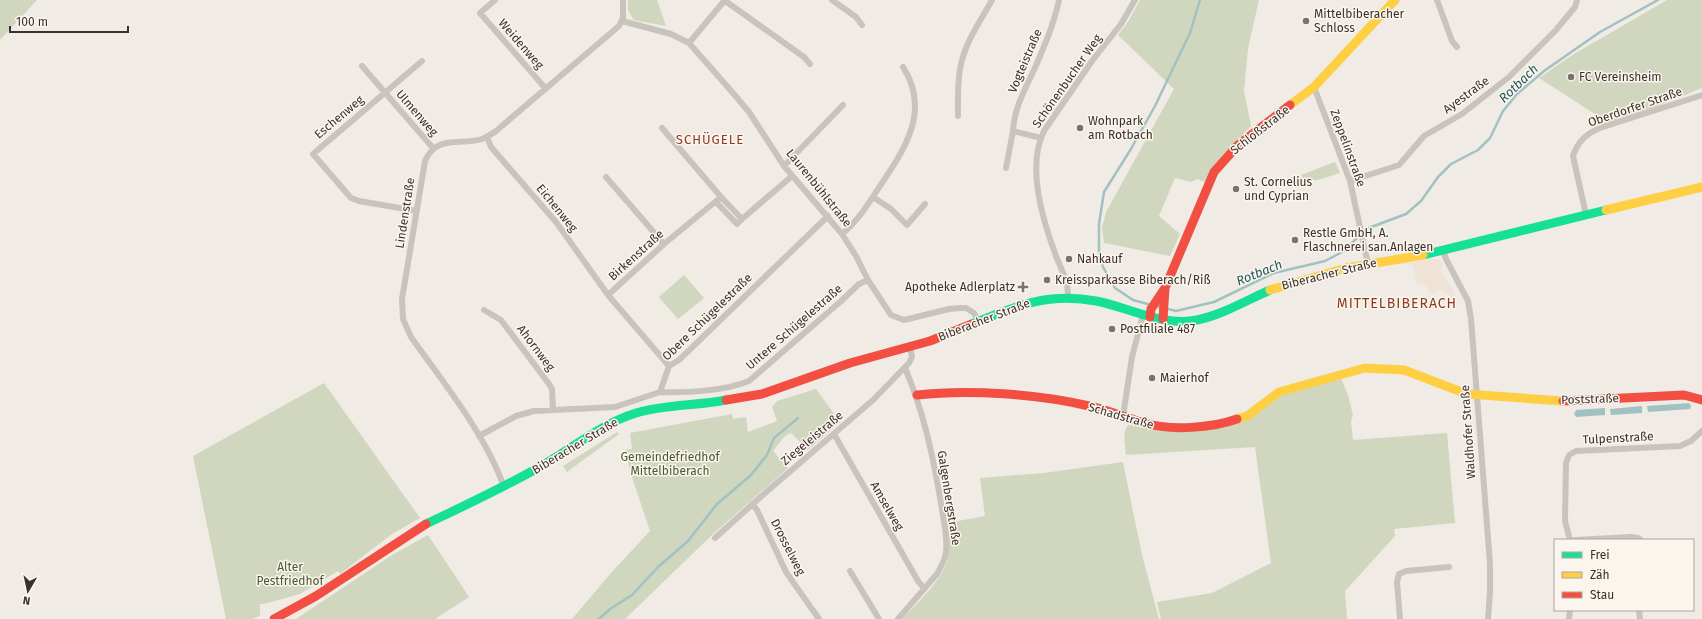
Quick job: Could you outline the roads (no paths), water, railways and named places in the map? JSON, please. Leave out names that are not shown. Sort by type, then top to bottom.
[{"type":"street","name":"Weidenweg","points":[[495,0],[480,13],[546,89]]},
{"type":"street","points":[[433,148],[443,144],[476,140],[486,137],[496,131],[619,26],[622,21],[623,0]]},
{"type":"street","points":[[689,43],[724,0],[804,56],[810,64]]},
{"type":"street","points":[[832,0],[856,17],[862,25]]},
{"type":"street","points":[[958,116],[958,86],[961,62],[969,40],[992,0]]},
{"type":"street","name":"Vogteistraße","points":[[1006,168],[1018,106],[1051,29],[1059,0]]},
{"type":"street","name":"Schönenbucher Weg","points":[[1068,297],[1068,287],[1053,247],[1037,184],[1036,162],[1041,138],[1092,62],[1121,24],[1135,0]]},
{"type":"street","name":"Schloßstraße","points":[[1156,311],[1214,172],[1224,159],[1238,145],[1314,87],[1396,0]]},
{"type":"street","points":[[1437,0],[1452,41],[1456,47]]},
{"type":"street","name":"Ayestraße","points":[[1350,181],[1399,165],[1424,136],[1462,114],[1508,78],[1575,7],[1576,0]]},
{"type":"street","name":"Laurenbühlstraße","points":[[622,21],[671,34],[689,43],[749,112],[784,166],[842,234],[890,315],[900,320],[910,319],[949,309],[966,308],[974,313],[978,321]]},
{"type":"street","name":"Ulmenweg","points":[[384,93],[422,61]]},
{"type":"street","name":"Ulmenweg","points":[[362,66],[433,148]]},
{"type":"street","points":[[842,234],[852,225],[873,197],[900,155],[912,129],[915,117],[914,94],[910,77],[903,67]]},
{"type":"street","name":"Zeppelinstraße","points":[[1314,87],[1350,181],[1368,264]]},
{"type":"street","name":"Eschenweg","points":[[384,93],[313,154],[351,198],[359,201],[417,211]]},
{"type":"street","name":"Oberdorfer Straße","points":[[1586,215],[1574,156],[1575,149],[1583,138],[1600,128],[1702,95]]},
{"type":"street","points":[[784,166],[843,105]]},
{"type":"street","points":[[662,128],[742,220]]},
{"type":"street","points":[[1013,131],[1041,138]]},
{"type":"street","name":"Eichenweg","points":[[486,137],[491,147],[556,222],[608,295]]},
{"type":"street","name":"Lindenstraße","points":[[433,148],[425,161],[402,299],[403,319],[412,337],[479,436],[496,467],[504,487]]},
{"type":"street","points":[[716,202],[737,224],[792,176]]},
{"type":"street","points":[[606,177],[664,244]]},
{"type":"street","name":"Biberacher Straße","points":[[274,619],[316,596],[386,549],[429,523],[504,487],[545,464],[604,426],[636,413],[675,405],[717,402],[762,394],[850,363],[910,347],[949,334],[1009,308],[1041,299],[1068,297],[1156,311],[1173,321],[1197,320],[1218,313],[1288,283],[1368,264],[1443,250],[1702,187]]},
{"type":"street","name":"Birkenstraße","points":[[669,366],[608,295],[664,244],[721,197]]},
{"type":"street","points":[[873,197],[891,209],[907,225],[925,204]]},
{"type":"street","name":"Obere Schügelestraße","points":[[660,392],[669,366],[679,360],[828,216]]},
{"type":"street","name":"Waldhofer Straße","points":[[1443,250],[1446,259],[1468,301],[1471,319],[1490,564],[1488,619]]},
{"type":"street","name":"Untere Schügelestraße","points":[[660,392],[693,392],[737,385],[749,381],[854,288],[868,280]]},
{"type":"street","name":"Ahornweg","points":[[484,310],[501,320],[549,384],[552,389],[553,410]]},
{"type":"street","points":[[1123,416],[1132,357],[1156,311]]},
{"type":"street","name":"Ziegeleistraße","points":[[715,538],[752,504],[874,400],[905,368],[912,357],[910,347]]},
{"type":"street","name":"Galgenbergstraße","points":[[898,619],[942,566],[945,558],[946,545],[934,462],[917,395],[905,368]]},
{"type":"street","name":"Schadstraße","points":[[917,395],[927,393],[950,393],[1032,397],[1090,406],[1146,424],[1171,428],[1201,427],[1224,424],[1247,416],[1278,392],[1334,375],[1366,368],[1404,370],[1466,394],[1477,395]]},
{"type":"street","points":[[479,436],[516,416],[534,411],[615,407],[660,392]]},
{"type":"street","name":"Poststraße","points":[[1477,395],[1554,400],[1596,400],[1684,395],[1702,400]]},
{"type":"street","name":"Tulpenstraße","points":[[1570,539],[1565,521],[1566,463],[1569,455],[1576,451],[1680,446],[1691,441],[1702,431]]},
{"type":"street","name":"Amselweg","points":[[834,434],[918,581],[924,588]]},
{"type":"street","name":"Drosselweg","points":[[752,504],[757,510],[786,572],[819,619]]},
{"type":"street","points":[[1589,539],[1631,536],[1640,539]]},
{"type":"street","points":[[1400,619],[1397,582],[1399,574],[1406,571],[1449,567]]},
{"type":"street","points":[[850,571],[879,619]]},
{"type":"water","points":[[1689,403],[1691,406],[1690,409],[1648,412],[1647,406]]},
{"type":"water","points":[[1642,406],[1642,413],[1611,415],[1610,409]]},
{"type":"water","points":[[1605,408],[1605,415],[1576,417],[1574,414],[1576,410]]},
{"type":"waterway","name":"Rotbach","points":[[1151,305],[1133,300],[1115,288],[1103,267],[1099,252],[1099,224],[1104,192],[1131,149],[1155,106],[1190,33],[1200,0]]},
{"type":"waterway","name":"Rotbach","points":[[1156,306],[1176,311],[1214,302],[1274,273],[1325,261],[1344,251],[1366,229],[1406,214],[1421,201],[1438,177],[1451,164],[1478,150],[1490,138],[1503,111],[1517,94],[1544,71],[1600,32],[1658,0]]},
{"type":"waterway","points":[[599,619],[610,609],[632,595],[658,567],[688,541],[717,504],[751,475],[767,455],[774,438],[798,418]]},
{"type":"place","name":"Mittelbiberacher Schloss","points":[[1306,21]]},
{"type":"place","name":"FC Vereinsheim","points":[[1571,77]]},
{"type":"place","name":"Wohnpark am Rotbach","points":[[1080,128]]},
{"type":"place","name":"St. Cornelius und Cyprian","points":[[1236,189]]},
{"type":"place","name":"Restle GmbH, A. Flaschnerei san.Anlagen","points":[[1295,240]]},
{"type":"place","name":"Nahkauf","points":[[1069,259]]},
{"type":"place","name":"Kreissparkasse Biberach/Riß","points":[[1047,280]]},
{"type":"place","name":"Apotheke Adlerplatz","points":[[1023,287]]},
{"type":"place","name":"Postfiliale 487","points":[[1112,329]]},
{"type":"place","name":"Maierhof","points":[[1152,378]]},
{"type":"district","name":"SCHÜGELE","points":[[710,139]]},
{"type":"district","name":"MITTELBIBERACH","points":[[1397,303]]},
{"type":"park label","name":"Gemeindefriedhof Mittelbiberach","points":[[670,464]]},
{"type":"park label","name":"Alter Pestfriedhof","points":[[290,574]]}]
